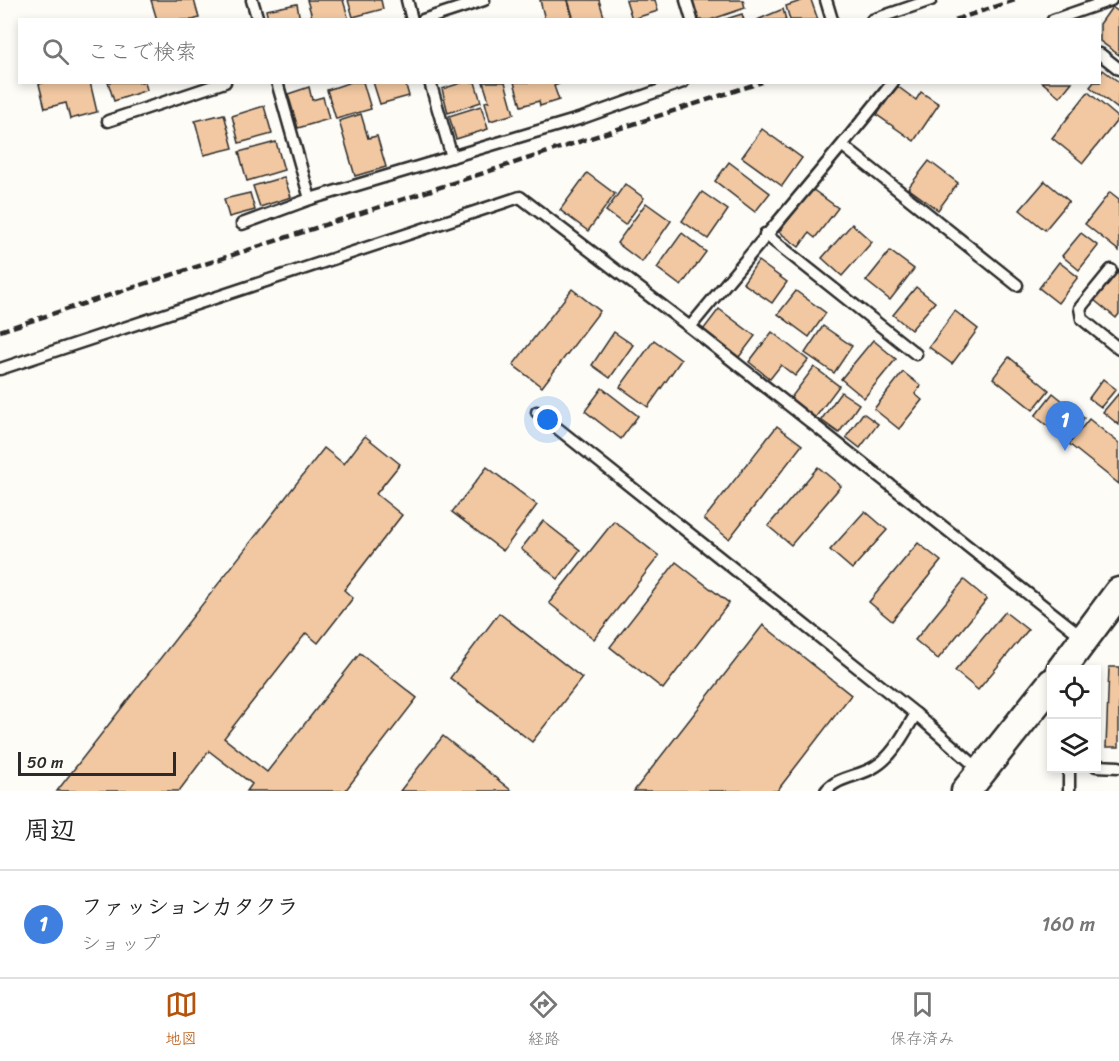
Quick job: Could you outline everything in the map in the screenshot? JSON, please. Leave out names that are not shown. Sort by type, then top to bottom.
[{"type":"street","points":[[1065,665],[1119,592]]},
{"type":"street","points":[[974,781],[1047,689]]},
{"type":"lane","points":[[252,0],[257,18]]},
{"type":"lane","points":[[407,0],[412,18]]},
{"type":"lane","points":[[429,18],[484,0]]},
{"type":"lane","points":[[686,0],[691,18]]},
{"type":"lane","points":[[826,0],[831,18]]},
{"type":"lane","points":[[878,18],[931,0]]},
{"type":"lane","points":[[1058,18],[1112,0]]},
{"type":"lane","points":[[1101,55],[1119,69]]},
{"type":"lane","points":[[108,121],[219,84]]},
{"type":"lane","points":[[278,84],[310,199]]},
{"type":"lane","points":[[431,84],[452,157]]},
{"type":"lane","points":[[242,224],[310,199],[582,118],[677,84]]},
{"type":"lane","points":[[690,327],[765,234],[843,146],[891,84]]},
{"type":"lane","points":[[843,146],[1017,285]]},
{"type":"lane","points":[[0,369],[520,197],[690,327],[1084,638]]},
{"type":"lane","points":[[765,234],[916,354]]},
{"type":"lane","points":[[1111,270],[1080,309],[1082,319],[1119,349]]},
{"type":"lane","points":[[537,412],[916,714],[974,781]]},
{"type":"lane","points":[[826,791],[833,782],[856,776],[877,765],[897,744],[916,714]]},
{"type":"lane","points":[[1101,766],[1119,767]]},
{"type":"building","points":[[151,0],[194,0],[199,18],[156,18]]},
{"type":"building","points":[[307,0],[343,0],[348,18],[312,18]]},
{"type":"building","points":[[348,0],[381,0],[383,9],[353,17]]},
{"type":"building","points":[[540,0],[568,0],[572,18],[544,18]]},
{"type":"building","points":[[568,0],[599,0],[604,18],[573,18]]},
{"type":"building","points":[[626,0],[655,0],[658,11],[632,18]]},
{"type":"building","points":[[691,0],[743,0],[745,8],[716,18],[696,18]]},
{"type":"building","points":[[811,0],[817,18],[789,18],[786,6]]},
{"type":"building","points":[[297,4],[300,18],[268,18],[266,10]]},
{"type":"building","points":[[1112,7],[1119,12],[1119,55],[1101,42],[1101,23]]},
{"type":"building","points":[[783,9],[785,18],[762,18]]},
{"type":"building","points":[[742,14],[743,18],[729,18]]},
{"type":"building","points":[[1103,70],[1119,82],[1118,109],[1090,87],[1092,84],[1101,84]]},
{"type":"building","points":[[39,84],[90,84],[97,112],[70,119],[66,103],[45,108]]},
{"type":"building","points":[[109,84],[146,84],[147,90],[114,101]]},
{"type":"building","points":[[345,84],[364,84],[371,109],[336,119],[327,90]]},
{"type":"building","points":[[374,84],[406,84],[409,96],[380,104]]},
{"type":"building","points":[[458,84],[476,84],[481,102],[448,113],[442,89]]},
{"type":"building","points":[[484,84],[506,84],[514,114],[490,121],[485,102],[489,101]]},
{"type":"building","points":[[515,84],[559,84],[554,86],[559,100],[540,106],[539,101],[521,106]]},
{"type":"building","points":[[1044,84],[1070,84],[1060,97]]},
{"type":"building","points":[[897,86],[916,100],[921,92],[939,104],[914,141],[877,115]]},
{"type":"building","points":[[309,87],[312,100],[323,97],[329,119],[298,128],[288,94]]},
{"type":"building","points":[[1088,92],[1119,118],[1083,163],[1052,138]]},
{"type":"building","points":[[264,106],[272,134],[239,143],[232,116]]},
{"type":"building","points":[[481,106],[488,129],[456,139],[449,116]]},
{"type":"building","points":[[224,114],[233,148],[204,155],[195,121]]},
{"type":"building","points":[[361,114],[368,138],[377,136],[386,167],[355,176],[339,121]]},
{"type":"building","points":[[762,129],[802,158],[782,186],[742,157]]},
{"type":"building","points":[[276,142],[284,170],[247,181],[239,152]]},
{"type":"building","points":[[929,161],[958,183],[938,210],[908,188]]},
{"type":"building","points":[[729,162],[770,193],[755,212],[715,181]]},
{"type":"building","points":[[587,173],[615,194],[588,231],[560,210]]},
{"type":"building","points":[[284,177],[291,197],[260,207],[253,186]]},
{"type":"building","points":[[1045,181],[1069,201],[1045,230],[1020,210]]},
{"type":"building","points":[[625,184],[644,198],[625,225],[606,211]]},
{"type":"building","points":[[812,189],[838,208],[815,238],[809,233],[799,247],[779,232]]},
{"type":"building","points":[[702,192],[728,210],[708,239],[682,221]]},
{"type":"building","points":[[1110,192],[1119,199],[1119,251],[1085,224]]},
{"type":"building","points":[[250,193],[255,210],[229,217],[224,199]]},
{"type":"building","points":[[646,203],[671,221],[642,262],[617,243]]},
{"type":"building","points":[[852,224],[872,242],[842,276],[822,258]]},
{"type":"building","points":[[682,233],[706,252],[681,286],[657,268]]},
{"type":"building","points":[[1081,233],[1098,246],[1079,270],[1062,256]]},
{"type":"building","points":[[890,251],[914,269],[890,300],[866,281]]},
{"type":"building","points":[[758,261],[787,282],[772,303],[743,283]]},
{"type":"building","points":[[1059,262],[1078,277],[1058,303],[1039,288]]},
{"type":"building","points":[[1119,269],[1119,314],[1116,318],[1094,300]]},
{"type":"building","points":[[916,287],[935,302],[911,330],[893,315]]},
{"type":"building","points":[[572,289],[600,311],[542,387],[513,365]]},
{"type":"building","points":[[796,291],[826,313],[809,337],[778,314]]},
{"type":"building","points":[[719,309],[755,336],[739,357],[703,330]]},
{"type":"building","points":[[955,311],[978,329],[952,364],[929,347]]},
{"type":"building","points":[[823,326],[852,346],[834,373],[805,353]]},
{"type":"building","points":[[614,332],[633,345],[610,378],[592,365]]},
{"type":"building","points":[[772,332],[808,360],[795,376],[781,365],[770,379],[749,362]]},
{"type":"building","points":[[654,340],[681,360],[648,407],[620,387]]},
{"type":"building","points":[[873,340],[896,359],[864,398],[841,379]]},
{"type":"building","points":[[1009,357],[1049,390],[1033,410],[993,378]]},
{"type":"building","points":[[814,367],[839,386],[815,418],[790,399]]},
{"type":"building","points":[[903,372],[921,386],[915,394],[922,400],[899,429],[874,409]]},
{"type":"building","points":[[1103,379],[1116,389],[1101,407],[1089,398]]},
{"type":"building","points":[[602,388],[638,416],[621,439],[585,411]]},
{"type":"building","points":[[841,392],[859,404],[839,433],[821,420]]},
{"type":"building","points":[[1053,393],[1084,418],[1066,441],[1035,416]]},
{"type":"building","points":[[1119,393],[1119,425],[1103,412]]},
{"type":"building","points":[[863,413],[878,424],[860,448],[846,437]]},
{"type":"building","points":[[1089,419],[1119,443],[1119,484],[1069,444]]},
{"type":"building","points":[[777,426],[802,445],[729,539],[704,519]]},
{"type":"building","points":[[365,436],[400,464],[376,494],[402,515],[344,590],[353,598],[318,643],[306,633],[224,738],[267,772],[360,653],[417,698],[345,791],[247,791],[252,784],[209,751],[179,791],[57,791],[324,448],[344,464]]},
{"type":"building","points":[[487,467],[537,505],[503,551],[452,512]]},
{"type":"building","points":[[818,467],[841,486],[791,545],[768,526]]},
{"type":"building","points":[[865,511],[887,530],[852,569],[830,550]]},
{"type":"building","points":[[543,521],[580,550],[558,579],[521,549]]},
{"type":"building","points":[[614,521],[659,556],[594,639],[549,603]]},
{"type":"building","points":[[918,543],[941,561],[892,621],[869,602]]},
{"type":"building","points":[[676,562],[729,603],[663,689],[610,647]]},
{"type":"building","points":[[964,580],[987,599],[938,659],[915,640]]},
{"type":"building","points":[[1005,612],[1028,630],[978,690],[955,671]]},
{"type":"building","points":[[499,613],[582,678],[532,742],[450,678]]},
{"type":"building","points":[[763,625],[851,695],[777,791],[634,791]]},
{"type":"building","points":[[1109,667],[1119,667],[1119,747],[1106,747]]},
{"type":"building","points":[[443,736],[512,791],[400,791]]},
{"type":"railway","points":[[961,18],[1015,0]]},
{"type":"railway","points":[[0,331],[756,84]]},
{"type":"place","name":"ファッションカタクラ","points":[[1065,451]]}]
